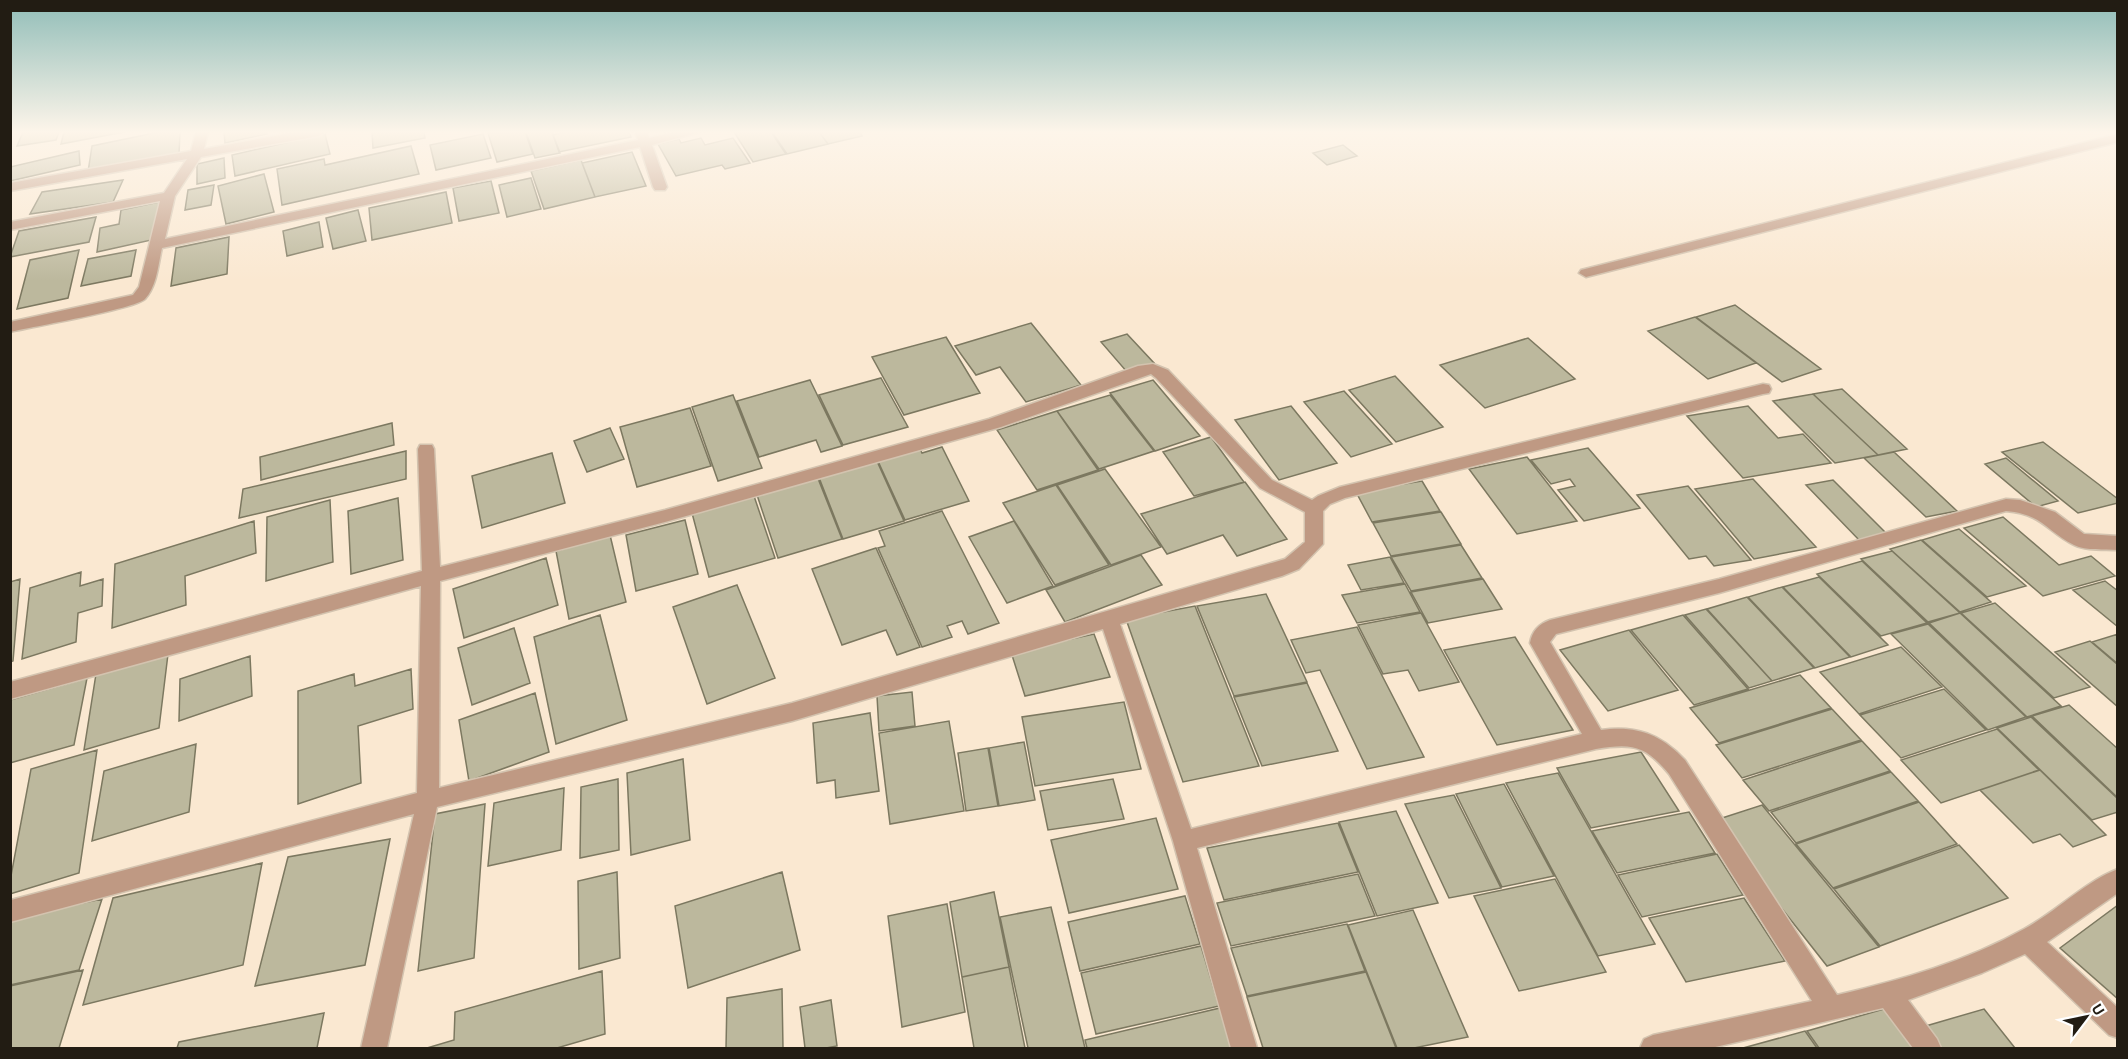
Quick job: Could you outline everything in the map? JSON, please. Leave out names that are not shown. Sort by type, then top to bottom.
[{"type":"street","points":[[10,187],[42,181]]},
{"type":"street","points":[[10,327],[138,298],[146,287],[168,196],[178,181]]},
{"type":"street","points":[[155,245],[442,181]]},
{"type":"street","points":[[658,181],[660,187]]},
{"type":"street","points":[[1586,273],[1947,181]]},
{"type":"street","points":[[10,226],[168,196]]},
{"type":"street","points":[[10,691],[430,576],[665,516],[984,426],[1144,370],[1153,369],[1162,374],[1266,484],[1314,509]]},
{"type":"street","points":[[11,911],[428,800],[792,712],[1275,571],[1292,564],[1314,544],[1314,509],[1324,500],[1340,493],[1763,389]]},
{"type":"street","points":[[374,1048],[428,800],[430,576],[426,449]]},
{"type":"street","points":[[1596,740],[1540,643],[1541,636],[1550,628],[1719,586],[2006,505],[2020,506],[2049,517],[2080,540],[2099,544],[2118,543]]},
{"type":"street","points":[[1109,619],[1184,841],[1244,1048]]},
{"type":"street","points":[[1184,841],[1596,740],[1622,735],[1638,737],[1664,751],[1677,767],[1831,1008]]},
{"type":"street","points":[[1653,1048],[1888,994],[1986,959],[2027,940],[2118,880]]},
{"type":"street","points":[[2027,940],[2118,1026]]},
{"type":"street","points":[[1888,994],[1928,1048]]},
{"type":"building","points":[[122,181],[113,202],[30,214],[42,192]]},
{"type":"building","points":[[236,181],[266,181],[274,212],[226,224],[218,186]]},
{"type":"building","points":[[279,181],[386,181],[282,205]]},
{"type":"building","points":[[491,181],[499,213],[459,221],[453,188]]},
{"type":"building","points":[[532,181],[541,209],[507,217],[499,185]]},
{"type":"building","points":[[535,181],[589,181],[595,197],[544,209]]},
{"type":"building","points":[[589,181],[644,181],[646,186],[595,197]]},
{"type":"building","points":[[214,185],[211,205],[185,210],[188,190]]},
{"type":"building","points":[[446,192],[452,223],[372,240],[369,208]]},
{"type":"building","points":[[159,202],[156,239],[97,252],[100,228],[119,224],[121,210]]},
{"type":"building","points":[[358,210],[366,241],[333,249],[326,218]]},
{"type":"building","points":[[96,217],[89,242],[10,257],[19,231]]},
{"type":"building","points":[[319,222],[323,247],[287,256],[283,231]]},
{"type":"building","points":[[229,237],[227,274],[171,286],[176,248]]},
{"type":"building","points":[[79,250],[68,298],[17,309],[30,260]]},
{"type":"building","points":[[136,250],[131,276],[81,286],[88,259]]},
{"type":"building","points":[[1735,305],[1821,369],[1782,382],[1696,317]]},
{"type":"building","points":[[1695,317],[1756,363],[1708,379],[1648,331]]},
{"type":"building","points":[[1031,323],[1081,385],[1026,402],[1000,367],[976,375],[955,346]]},
{"type":"building","points":[[1127,334],[1154,363],[1127,372],[1101,342]]},
{"type":"building","points":[[946,337],[980,393],[904,415],[872,357]]},
{"type":"building","points":[[1528,338],[1575,379],[1485,408],[1440,365]]},
{"type":"building","points":[[1395,376],[1443,427],[1396,442],[1349,390]]},
{"type":"building","points":[[881,378],[908,427],[843,445],[819,395]]},
{"type":"building","points":[[810,380],[842,446],[821,452],[816,440],[759,457],[737,401]]},
{"type":"building","points":[[1153,380],[1200,436],[1155,451],[1110,393]]},
{"type":"building","points":[[1842,389],[1907,449],[1878,455],[1813,394]]},
{"type":"building","points":[[1344,391],[1392,444],[1351,457],[1304,402]]},
{"type":"building","points":[[1813,394],[1878,455],[1835,463],[1773,401]]},
{"type":"building","points":[[733,395],[762,468],[718,481],[692,407]]},
{"type":"building","points":[[1110,395],[1154,451],[1099,469],[1057,411]]},
{"type":"building","points":[[1291,406],[1337,463],[1279,480],[1235,420]]},
{"type":"building","points":[[1748,406],[1778,438],[1803,434],[1831,463],[1743,478],[1687,416]]},
{"type":"building","points":[[690,408],[711,466],[637,487],[620,427]]},
{"type":"building","points":[[1057,411],[1098,470],[1037,490],[997,430]]},
{"type":"building","points":[[392,423],[394,445],[261,480],[260,457]]},
{"type":"building","points":[[610,428],[624,459],[587,472],[574,441]]},
{"type":"building","points":[[1211,437],[1244,482],[1194,496],[1163,452]]},
{"type":"building","points":[[2043,442],[2118,499],[2118,503],[2078,513],[2002,452]]},
{"type":"building","points":[[919,447],[922,453],[942,447],[969,501],[905,520],[877,459]]},
{"type":"building","points":[[1588,448],[1640,508],[1584,521],[1558,490],[1575,486],[1570,479],[1551,484],[1531,460]]},
{"type":"building","points":[[406,451],[406,479],[239,518],[243,489]]},
{"type":"building","points":[[1894,452],[1957,511],[1926,517],[1864,458]]},
{"type":"building","points":[[552,453],[565,503],[482,528],[472,476]]},
{"type":"building","points":[[1527,457],[1577,521],[1517,534],[1469,469]]},
{"type":"building","points":[[2006,458],[2058,501],[2036,507],[1985,464]]},
{"type":"building","points":[[876,459],[904,521],[843,539],[818,475]]},
{"type":"building","points":[[1105,469],[1161,547],[1111,565],[1057,485]]},
{"type":"building","points":[[817,476],[842,539],[778,558],[756,492]]},
{"type":"building","points":[[1753,479],[1816,547],[1754,559],[1695,489]]},
{"type":"building","points":[[1833,480],[1888,535],[1860,541],[1806,485]]},
{"type":"building","points":[[1422,481],[1440,511],[1372,522],[1356,492]]},
{"type":"building","points":[[1245,482],[1287,539],[1237,556],[1223,535],[1167,554],[1141,514]]},
{"type":"building","points":[[1056,485],[1109,565],[1055,585],[1003,503]]},
{"type":"building","points":[[1688,486],[1751,560],[1714,566],[1706,556],[1689,559],[1637,495]]},
{"type":"building","points":[[754,496],[775,558],[709,577],[692,513]]},
{"type":"building","points":[[398,498],[403,560],[351,574],[348,511]]},
{"type":"building","points":[[330,500],[333,562],[266,581],[267,517]]},
{"type":"building","points":[[942,511],[999,623],[968,634],[962,621],[947,626],[952,637],[922,647],[878,548],[885,546],[879,531]]},
{"type":"building","points":[[1441,512],[1461,544],[1391,556],[1373,523]]},
{"type":"building","points":[[2003,517],[2059,565],[2091,556],[2115,576],[2043,596],[1964,528]]},
{"type":"building","points":[[685,520],[698,574],[636,591],[626,535]]},
{"type":"building","points":[[254,521],[256,553],[185,576],[186,605],[112,628],[115,564]]},
{"type":"building","points":[[1014,521],[1053,586],[1007,603],[969,537]]},
{"type":"building","points":[[1959,529],[2026,586],[1987,597],[1922,540]]},
{"type":"building","points":[[610,535],[626,602],[569,619],[556,551]]},
{"type":"building","points":[[1921,540],[1991,602],[1960,612],[1890,549]]},
{"type":"building","points":[[1461,545],[1482,578],[1411,591],[1391,557]]},
{"type":"building","points":[[876,548],[920,647],[897,655],[886,630],[842,645],[812,569]]},
{"type":"building","points":[[1892,551],[1960,613],[1928,622],[1861,559]]},
{"type":"building","points":[[1141,555],[1162,585],[1065,622],[1046,590]]},
{"type":"building","points":[[1390,557],[1404,583],[1361,590],[1348,565]]},
{"type":"building","points":[[546,558],[558,605],[464,638],[453,589]]},
{"type":"building","points":[[1862,561],[1927,623],[1881,636],[1817,574]]},
{"type":"building","points":[[81,572],[80,586],[103,579],[102,606],[78,613],[76,642],[22,659],[30,588]]},
{"type":"building","points":[[1819,577],[1888,645],[1851,657],[1783,587]]},
{"type":"building","points":[[20,579],[13,661],[10,662],[10,582]]},
{"type":"building","points":[[1483,579],[1502,609],[1428,623],[1411,592]]},
{"type":"building","points":[[2105,581],[2118,591],[2118,627],[2073,590]]},
{"type":"building","points":[[1405,584],[1420,612],[1357,623],[1342,595]]},
{"type":"building","points":[[737,585],[775,678],[707,704],[673,607]]},
{"type":"building","points":[[1782,587],[1850,657],[1815,668],[1748,597]]},
{"type":"building","points":[[1266,594],[1307,682],[1234,696],[1197,606]]},
{"type":"building","points":[[1747,597],[1814,668],[1772,681],[1707,609]]},
{"type":"building","points":[[1995,603],[2090,687],[2054,698],[1961,613]]},
{"type":"building","points":[[1195,606],[1259,766],[1183,782],[1126,619]]},
{"type":"building","points":[[1706,609],[1772,681],[1749,688],[1685,615]]},
{"type":"building","points":[[1421,613],[1459,682],[1419,691],[1408,670],[1383,674],[1358,625]]},
{"type":"building","points":[[1960,613],[2061,706],[2027,717],[1929,623]]},
{"type":"building","points":[[600,615],[627,720],[556,744],[534,637]]},
{"type":"building","points":[[1683,615],[1748,689],[1694,705],[1631,630]]},
{"type":"building","points":[[1928,624],[2026,717],[1988,730],[1891,634]]},
{"type":"building","points":[[1357,627],[1424,757],[1367,769],[1320,670],[1306,673],[1291,640]]},
{"type":"building","points":[[514,628],[530,683],[472,705],[458,648]]},
{"type":"building","points":[[1629,630],[1678,690],[1608,711],[1560,650]]},
{"type":"building","points":[[1094,634],[1110,677],[1025,696],[1011,652]]},
{"type":"building","points":[[2118,634],[2118,664],[2092,642]]},
{"type":"building","points":[[1515,637],[1573,730],[1497,745],[1444,650]]},
{"type":"building","points":[[2090,641],[2118,665],[2118,707],[2055,652]]},
{"type":"building","points":[[1901,647],[1942,687],[1859,714],[1820,672]]},
{"type":"building","points":[[168,654],[159,728],[84,750],[96,674]]},
{"type":"building","points":[[250,656],[252,696],[179,721],[180,679]]},
{"type":"building","points":[[411,669],[413,709],[358,726],[361,783],[298,804],[298,691],[354,674],[355,686]]},
{"type":"building","points":[[1800,675],[1831,708],[1719,743],[1690,708]]},
{"type":"building","points":[[87,678],[74,745],[10,763],[10,700]]},
{"type":"building","points":[[1307,683],[1338,751],[1262,766],[1234,697]]},
{"type":"building","points":[[1944,689],[1986,730],[1901,758],[1860,715]]},
{"type":"building","points":[[912,692],[915,726],[879,731],[877,696]]},
{"type":"building","points":[[535,693],[549,752],[469,781],[459,720]]},
{"type":"building","points":[[1124,702],[1141,769],[1035,786],[1022,717]]},
{"type":"building","points":[[2069,705],[2118,749],[2118,798],[2032,716]]},
{"type":"building","points":[[1832,709],[1861,740],[1742,778],[1716,745]]},
{"type":"building","points":[[870,713],[879,791],[836,798],[835,780],[817,783],[813,723]]},
{"type":"building","points":[[2031,717],[2118,799],[2118,812],[2092,820],[1997,728]]},
{"type":"building","points":[[949,721],[964,811],[890,824],[879,733]]},
{"type":"building","points":[[1997,729],[2039,770],[1941,803],[1901,760]]},
{"type":"building","points":[[1862,741],[1890,771],[1769,811],[1743,780]]},
{"type":"building","points":[[1024,742],[1035,800],[999,806],[989,748]]},
{"type":"building","points":[[196,744],[189,812],[92,841],[104,771]]},
{"type":"building","points":[[988,748],[998,806],[966,811],[958,753]]},
{"type":"building","points":[[97,750],[79,873],[10,894],[10,881],[31,769]]},
{"type":"building","points":[[1641,752],[1679,811],[1591,828],[1557,768]]},
{"type":"building","points":[[683,759],[690,840],[631,855],[627,773]]},
{"type":"building","points":[[2040,770],[2106,835],[2073,847],[2060,834],[2033,843],[1980,790]]},
{"type":"building","points":[[1891,772],[1918,801],[1796,843],[1771,812]]},
{"type":"building","points":[[1558,773],[1655,944],[1598,956],[1506,783]]},
{"type":"building","points":[[618,779],[619,850],[580,858],[581,787]]},
{"type":"building","points":[[1113,779],[1124,819],[1048,830],[1040,791]]},
{"type":"building","points":[[1504,784],[1554,876],[1502,887],[1456,794]]},
{"type":"building","points":[[564,788],[561,850],[488,866],[494,803]]},
{"type":"building","points":[[1454,795],[1501,888],[1449,898],[1405,804]]},
{"type":"building","points":[[1919,802],[1957,844],[1833,888],[1796,844]]},
{"type":"building","points":[[485,804],[474,958],[418,971],[435,814]]},
{"type":"building","points":[[1762,805],[1879,947],[1827,966],[1713,821]]},
{"type":"building","points":[[1396,811],[1438,903],[1377,916],[1339,822]]},
{"type":"building","points":[[1689,812],[1715,853],[1617,873],[1592,831]]},
{"type":"building","points":[[1156,818],[1178,889],[1069,913],[1051,840]]},
{"type":"building","points":[[1338,823],[1358,872],[1224,900],[1207,848]]},
{"type":"building","points":[[390,839],[365,965],[255,986],[288,857]]},
{"type":"building","points":[[1959,845],[2008,898],[1880,946],[1834,889]]},
{"type":"building","points":[[1717,854],[1743,895],[1642,917],[1618,875]]},
{"type":"building","points":[[262,863],[243,965],[83,1005],[113,898]]},
{"type":"building","points":[[617,872],[620,958],[579,969],[578,881]]},
{"type":"building","points":[[782,872],[800,950],[688,988],[675,906]]},
{"type":"building","points":[[1358,874],[1375,916],[1231,946],[1217,903]]},
{"type":"building","points":[[1555,879],[1606,972],[1519,991],[1474,896]]},
{"type":"building","points":[[994,892],[1009,967],[962,977],[950,902]]},
{"type":"building","points":[[1185,896],[1200,944],[1080,971],[1068,922]]},
{"type":"building","points":[[1744,898],[1785,961],[1686,982],[1649,918]]},
{"type":"building","points":[[102,899],[79,970],[10,985],[10,918]]},
{"type":"building","points":[[947,904],[965,1012],[902,1027],[888,916]]},
{"type":"building","points":[[2118,905],[2118,999],[2060,948]]},
{"type":"building","points":[[1051,907],[1085,1048],[1028,1048],[1000,917]]},
{"type":"building","points":[[1413,910],[1468,1037],[1414,1048],[1397,1048],[1348,925]]},
{"type":"building","points":[[1347,924],[1365,971],[1247,996],[1231,948]]},
{"type":"building","points":[[1201,946],[1219,1006],[1096,1034],[1081,973]]},
{"type":"building","points":[[1009,967],[1025,1048],[974,1048],[962,977]]},
{"type":"building","points":[[83,970],[59,1048],[10,1048],[10,986]]},
{"type":"building","points":[[602,971],[605,1034],[557,1048],[427,1048],[454,1040],[455,1012]]},
{"type":"building","points":[[1366,972],[1396,1048],[1263,1048],[1247,997]]},
{"type":"building","points":[[782,989],[783,1048],[726,1048],[727,998]]},
{"type":"building","points":[[831,1000],[837,1046],[805,1048],[800,1007]]},
{"type":"building","points":[[1891,1007],[1921,1048],[1819,1048],[1807,1031]]},
{"type":"building","points":[[1220,1008],[1233,1048],[1087,1048],[1085,1040]]},
{"type":"building","points":[[1984,1009],[2015,1048],[1934,1048],[1919,1028]]},
{"type":"building","points":[[324,1013],[317,1048],[177,1048],[179,1042]]},
{"type":"building","points":[[1805,1031],[1817,1048],[1743,1048]]}]
